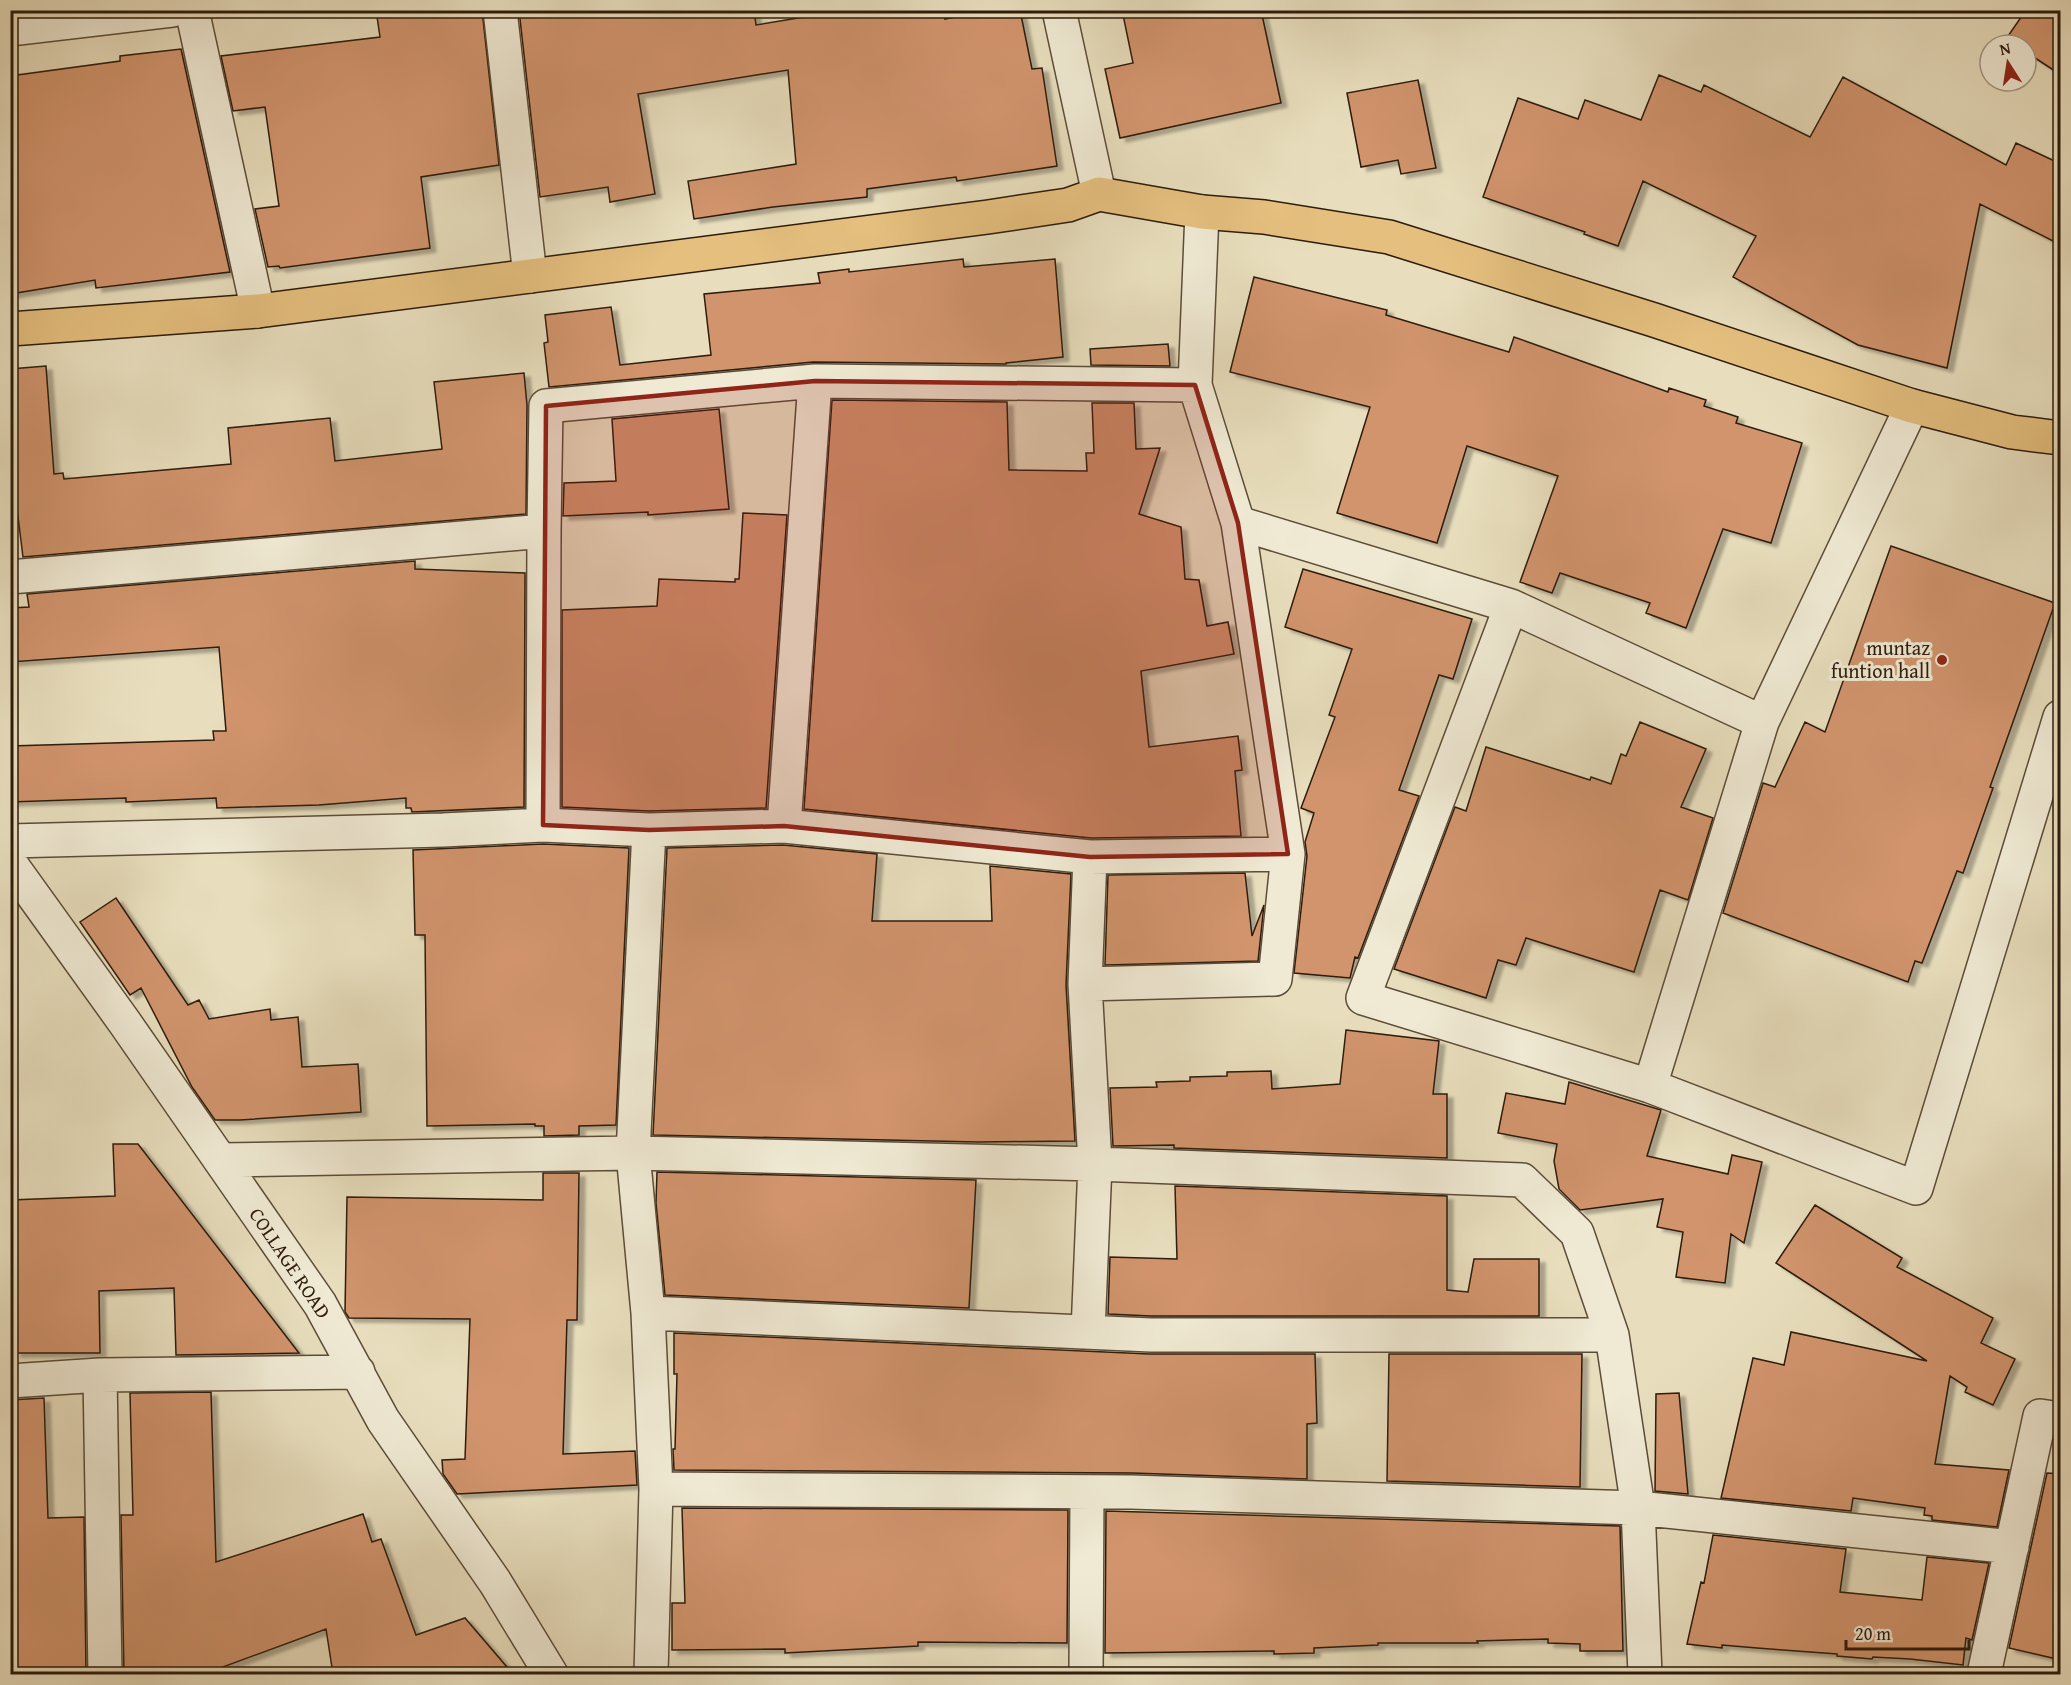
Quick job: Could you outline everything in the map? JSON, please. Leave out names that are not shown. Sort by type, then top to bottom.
[{"type":"main road","points":[[10,329],[258,311],[988,217],[1068,205],[1099,194],[1202,212],[1264,217],[1389,237],[1643,316],[1912,406],[2012,432],[2061,438]]},
{"type":"street","points":[[10,29],[172,10]]},
{"type":"street","points":[[192,10],[258,311]]},
{"type":"street","points":[[500,10],[530,276]]},
{"type":"street","points":[[1059,10],[1099,194]]},
{"type":"street","points":[[1085,984],[1275,979],[1288,854],[1238,523],[1195,385],[1202,212]]},
{"type":"street","points":[[543,825],[546,406],[815,381],[1195,385]]},
{"type":"street","points":[[784,826],[815,381]]},
{"type":"street","points":[[1650,1086],[1762,722],[1912,406]]},
{"type":"street","points":[[1238,523],[1511,606],[1762,722]]},
{"type":"street","points":[[10,577],[544,531]]},
{"type":"street","points":[[1511,606],[1363,998],[1650,1086],[1916,1188],[2061,717]]},
{"type":"street","points":[[10,841],[443,830],[543,825],[649,830],[784,826],[1090,857],[1288,854]]},
{"type":"street","points":[[649,830],[633,1153],[648,1313],[656,1489],[651,1674]]},
{"type":"street","points":[[1088,1332],[1095,1164],[1085,984],[1090,857]]},
{"type":"street","name":"COLLAGE ROAD","points":[[10,862],[320,1304],[382,1420],[495,1582],[551,1674]]},
{"type":"street","points":[[220,1160],[633,1153],[1095,1164],[1522,1180],[1577,1233],[1612,1335],[1638,1508],[1645,1674]]},
{"type":"street","points":[[648,1313],[1151,1335],[1612,1335]]},
{"type":"street","points":[[10,1381],[100,1375],[358,1372]]},
{"type":"street","points":[[100,1375],[105,1674]]},
{"type":"street","points":[[1984,1674],[2040,1416],[2061,1419]]},
{"type":"street","points":[[656,1489],[1087,1492],[1638,1508],[2012,1547]]},
{"type":"street","points":[[1086,1674],[1087,1492]]},
{"type":"highlighted area","points":[[815,381],[1195,385],[1238,523],[1288,854],[1090,857],[784,826],[649,830],[543,825],[546,406]]},
{"type":"building","points":[[376,10],[482,10],[499,165],[421,177],[430,248],[280,268],[279,266],[268,267],[255,209],[279,206],[265,107],[233,111],[221,56],[380,37]]},
{"type":"building","points":[[519,10],[754,10],[756,25],[822,14],[822,10],[944,10],[945,19],[989,10],[1020,10],[1032,69],[1042,68],[1057,166],[957,181],[956,177],[867,189],[867,197],[773,207],[694,219],[688,181],[796,164],[788,70],[638,94],[655,194],[610,202],[608,187],[540,197]]},
{"type":"building","points":[[1122,10],[1261,10],[1281,103],[1120,138],[1105,69],[1133,63]]},
{"type":"building","points":[[2026,10],[2061,10],[2061,75],[2038,60],[2038,33],[2010,33]]},
{"type":"building","points":[[181,49],[230,272],[96,288],[95,280],[10,294],[10,76],[120,61],[120,56]]},
{"type":"building","points":[[1659,75],[1701,92],[1704,85],[1810,137],[1843,77],[2006,165],[2016,143],[2061,164],[2061,245],[1980,204],[1947,368],[1858,345],[1733,277],[1756,236],[1643,181],[1618,246],[1584,234],[1585,232],[1483,197],[1518,98],[1578,119],[1585,100],[1641,120]]},
{"type":"building","points":[[1418,80],[1436,168],[1401,174],[1398,160],[1361,167],[1347,93]]},
{"type":"building","points":[[963,259],[964,267],[1055,259],[1063,357],[1006,364],[813,362],[549,387],[544,343],[548,342],[545,315],[611,307],[620,365],[711,355],[704,294],[820,283],[818,273],[849,269],[849,272]]},
{"type":"building","points":[[1254,277],[1387,310],[1386,315],[1509,352],[1514,337],[1668,392],[1669,388],[1706,400],[1704,406],[1738,417],[1736,423],[1802,443],[1771,543],[1723,529],[1686,628],[1646,613],[1650,603],[1560,573],[1552,593],[1520,582],[1558,476],[1467,446],[1437,543],[1337,513],[1370,407],[1230,372]]},
{"type":"building","points":[[1168,344],[1170,366],[1091,365],[1090,349]]},
{"type":"building","points":[[46,366],[54,474],[63,473],[64,479],[231,464],[228,428],[330,418],[335,461],[442,449],[434,382],[524,373],[527,405],[526,514],[23,557],[10,452],[10,369]]},
{"type":"building","points":[[832,400],[1007,402],[1009,470],[1087,471],[1086,453],[1094,453],[1092,403],[1134,403],[1136,449],[1160,448],[1139,514],[1181,527],[1185,579],[1199,580],[1207,626],[1228,622],[1234,654],[1141,671],[1149,747],[1238,736],[1242,770],[1235,771],[1241,836],[1091,838],[804,809]]},
{"type":"building","points":[[719,409],[729,509],[648,515],[648,512],[563,516],[564,483],[616,481],[612,419]]},
{"type":"building","points":[[743,513],[787,515],[766,808],[649,811],[562,807],[562,610],[657,606],[659,579],[735,582],[735,579],[739,579]]},
{"type":"building","points":[[1891,546],[2055,603],[1990,787],[1993,788],[1963,873],[1957,871],[1922,963],[1915,961],[1908,982],[1723,913],[1763,783],[1775,787],[1805,722],[1825,732]]},
{"type":"building","points":[[415,561],[415,569],[525,573],[524,807],[412,812],[411,808],[406,808],[406,798],[319,805],[217,808],[216,798],[126,802],[126,798],[10,802],[10,746],[214,740],[213,731],[226,731],[219,647],[10,662],[10,608],[29,607],[27,594]]},
{"type":"building","points":[[1303,569],[1472,619],[1453,679],[1439,675],[1399,790],[1419,796],[1358,958],[1355,957],[1350,978],[1294,973],[1307,856],[1305,842],[1314,813],[1301,808],[1335,717],[1329,715],[1352,649],[1285,627]]},
{"type":"building","points":[[1640,722],[1706,749],[1681,807],[1713,818],[1688,900],[1660,890],[1634,972],[1526,938],[1516,965],[1498,960],[1486,998],[1394,969],[1455,807],[1466,811],[1486,747],[1590,780],[1591,777],[1611,784],[1621,754],[1626,756]]},
{"type":"building","points":[[543,844],[629,848],[616,1125],[579,1126],[579,1135],[544,1136],[544,1126],[535,1126],[535,1124],[427,1126],[425,935],[415,935],[413,850]]},
{"type":"building","points":[[783,845],[877,854],[872,921],[992,921],[990,866],[1071,874],[1066,985],[1075,1141],[978,1142],[653,1135],[667,848]]},
{"type":"building","points":[[1245,873],[1252,936],[1264,905],[1258,961],[1105,965],[1108,875]]},
{"type":"building","points":[[116,898],[188,1005],[199,1000],[209,1019],[270,1009],[271,1020],[298,1017],[302,1067],[358,1064],[361,1112],[215,1120],[192,1087],[141,988],[130,995],[80,922]]},
{"type":"building","points":[[1346,1030],[1439,1041],[1433,1094],[1447,1094],[1447,1158],[1174,1148],[1174,1145],[1113,1146],[1110,1088],[1157,1087],[1156,1082],[1190,1081],[1190,1077],[1227,1076],[1227,1072],[1271,1071],[1272,1089],[1340,1084]]},
{"type":"building","points":[[1569,1082],[1661,1110],[1647,1156],[1728,1174],[1732,1155],[1762,1162],[1744,1243],[1731,1234],[1725,1283],[1676,1277],[1683,1232],[1657,1227],[1663,1199],[1580,1210],[1559,1189],[1554,1161],[1557,1144],[1498,1133],[1506,1093],[1565,1104]]},
{"type":"building","points":[[113,1144],[138,1144],[299,1353],[176,1355],[174,1288],[99,1291],[100,1353],[15,1353],[10,1200],[115,1196]]},
{"type":"building","points":[[657,1172],[976,1180],[969,1308],[665,1295],[656,1203]]},
{"type":"building","points":[[543,1173],[579,1173],[577,1320],[567,1320],[563,1454],[635,1451],[637,1485],[457,1494],[443,1474],[442,1460],[465,1459],[470,1319],[349,1318],[345,1312],[347,1197],[543,1200]]},
{"type":"building","points":[[1175,1186],[1447,1196],[1447,1290],[1468,1292],[1474,1259],[1539,1259],[1539,1316],[1151,1316],[1108,1314],[1110,1257],[1177,1259]]},
{"type":"building","points":[[1815,1205],[1902,1258],[1897,1267],[1993,1318],[1981,1343],[2015,1359],[1993,1405],[1965,1392],[1967,1387],[1950,1376],[1935,1464],[2009,1470],[1997,1527],[1932,1520],[1932,1516],[1924,1515],[1925,1508],[1853,1498],[1851,1511],[1721,1498],[1753,1358],[1784,1365],[1791,1332],[1927,1361],[1776,1263]]},
{"type":"building","points":[[674,1333],[1150,1354],[1315,1354],[1317,1423],[1307,1424],[1307,1479],[1132,1473],[674,1470],[677,1374],[674,1374]]},
{"type":"building","points":[[1389,1354],[1582,1354],[1580,1487],[1387,1481]]},
{"type":"building","points":[[211,1392],[216,1562],[363,1514],[372,1542],[381,1539],[416,1635],[465,1618],[513,1674],[333,1674],[326,1629],[204,1674],[124,1674],[121,1515],[133,1515],[130,1393]]},
{"type":"building","points":[[1679,1393],[1688,1494],[1655,1491],[1656,1394]]},
{"type":"building","points":[[44,1398],[48,1518],[84,1517],[86,1674],[10,1674],[10,1400]]},
{"type":"building","points":[[2047,1473],[2061,1474],[2061,1660],[2009,1648]]},
{"type":"building","points":[[682,1508],[1068,1510],[1067,1643],[918,1642],[918,1646],[785,1653],[785,1649],[672,1650],[672,1603],[685,1603]]},
{"type":"building","points":[[1106,1511],[1620,1526],[1623,1651],[1580,1651],[1580,1644],[1548,1643],[1548,1639],[1477,1641],[1478,1643],[1378,1643],[1378,1645],[1314,1648],[1314,1653],[1274,1654],[1274,1651],[1105,1653]]},
{"type":"building","points":[[1713,1535],[1846,1549],[1840,1592],[1922,1600],[1927,1557],[1989,1563],[1972,1640],[1966,1638],[1963,1665],[1910,1659],[1873,1657],[1872,1659],[1837,1656],[1837,1654],[1687,1644],[1701,1582],[1704,1583]]},
{"type":"place","name":"muntaz funtion hall","points":[[1942,660]]}]
